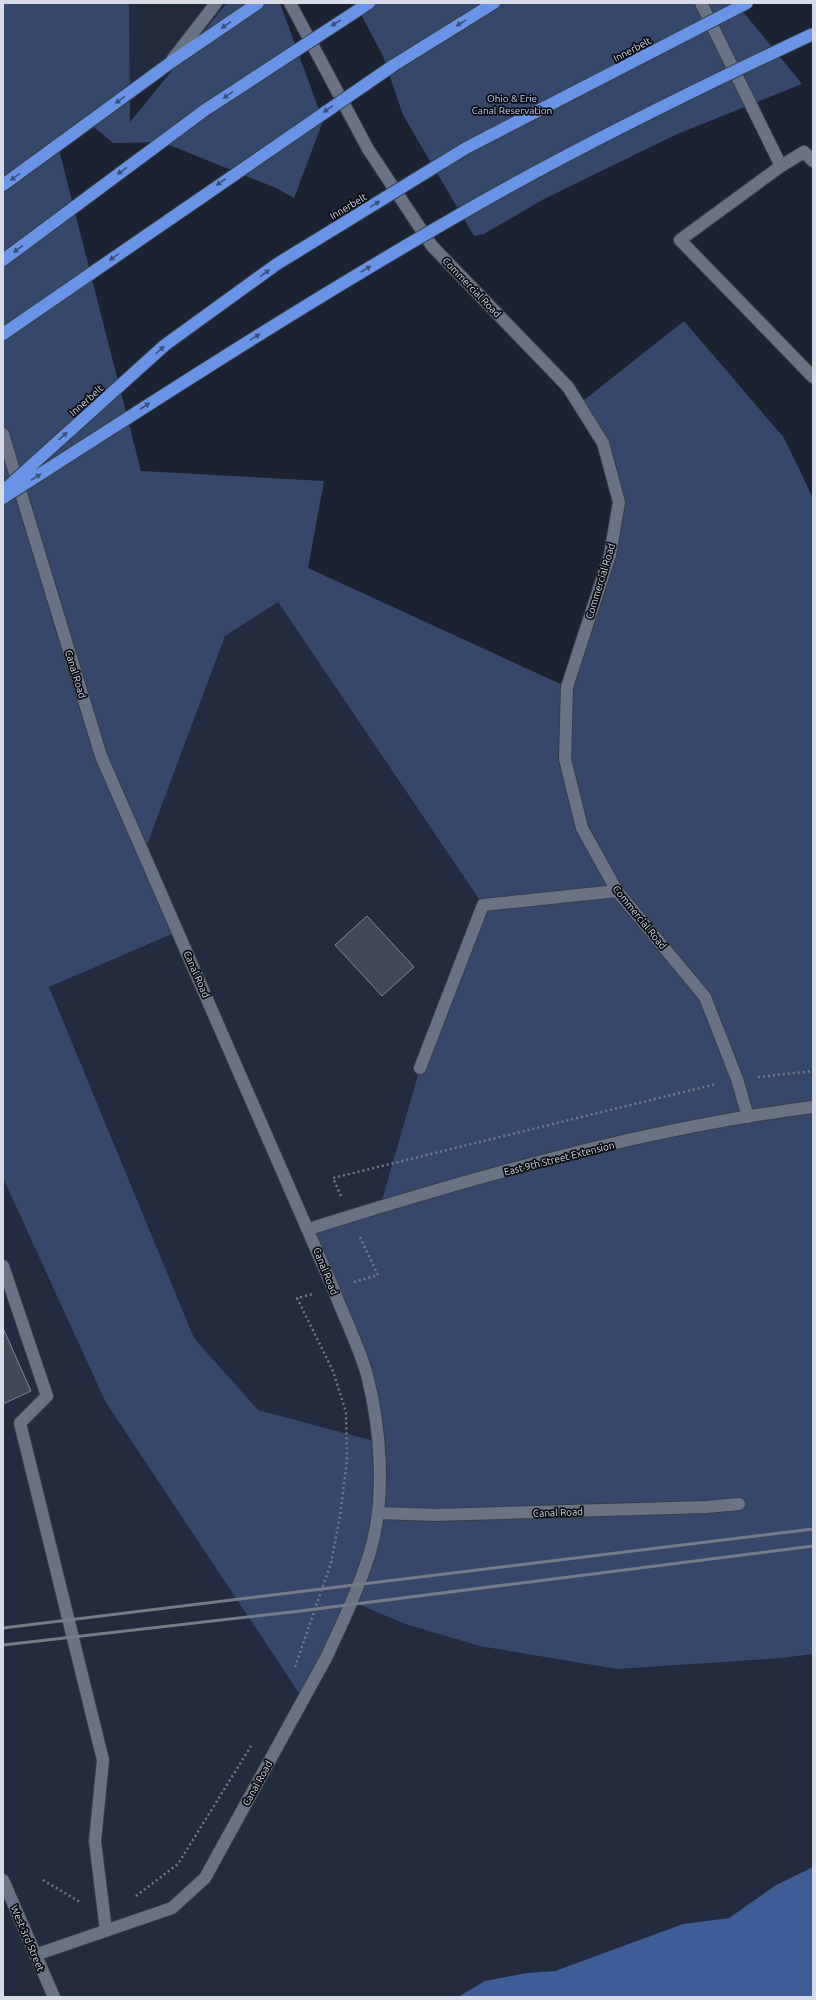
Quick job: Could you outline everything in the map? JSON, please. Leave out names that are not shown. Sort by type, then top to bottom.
[{"type":"highway","points":[[3,185],[170,63],[258,3]]},
{"type":"highway","points":[[3,260],[205,110],[369,3]]},
{"type":"highway","points":[[3,334],[394,65],[494,3]]},
{"type":"highway","name":"Innerbelt","points":[[3,490],[165,345],[277,264],[466,148],[747,3]]},
{"type":"highway","points":[[3,498],[303,307],[480,203],[604,136],[813,34]]},
{"type":"street","name":"Commercial Road","points":[[290,3],[368,149],[432,246],[568,387],[603,443],[619,502],[610,554],[567,687],[565,759],[582,828],[617,891],[705,997],[737,1079],[748,1117]]},
{"type":"street","points":[[701,3],[782,166]]},
{"type":"street","points":[[170,63],[214,5]]},
{"type":"street","points":[[813,160],[804,152],[782,166],[680,240],[813,377]]},
{"type":"street","name":"Canal Road","points":[[3,434],[102,756],[309,1229],[367,1374],[375,1408],[379,1442],[378,1513],[370,1551],[362,1575],[326,1658],[205,1878],[172,1908],[36,1955]]},
{"type":"street","points":[[420,1068],[483,905],[617,891]]},
{"type":"street","name":"East 9th Street Extension","points":[[309,1229],[442,1189],[601,1147],[748,1117],[813,1107]]},
{"type":"street","points":[[3,1266],[47,1396],[20,1423],[103,1760],[95,1841],[106,1930]]},
{"type":"street","name":"Canal Road","points":[[378,1513],[444,1515],[706,1508],[739,1504]]},
{"type":"street","name":"West 3rd Street","points":[[3,1880],[54,1997]]},
{"type":"path","points":[[790,1073],[813,1071]]},
{"type":"path","points":[[333,1178],[685,1092]]},
{"type":"path","points":[[293,1670],[331,1563],[340,1516],[347,1460],[346,1412],[333,1372],[297,1298]]},
{"type":"path","points":[[43,1880],[89,1907],[134,1898],[178,1864],[252,1743]]},
{"type":"shaded area","points":[[116,3],[260,3],[116,102]]},
{"type":"shaded area","points":[[278,602],[483,905],[420,1068],[380,1207],[367,1374],[379,1442],[258,1410],[194,1338],[49,987],[179,931],[144,853],[225,636]]},
{"type":"shaded area","points":[[3,1178],[105,1401],[343,1621],[358,1604],[405,1624],[480,1646],[782,1658],[813,1654],[813,1867],[776,1885],[729,1918],[683,1924],[555,1971],[527,1973],[458,1997],[3,1997]]},
{"type":"shaded area","points":[[813,1867],[813,1997],[458,1997],[485,1981],[527,1973],[555,1971],[683,1924],[729,1918],[776,1885]]},
{"type":"green space","points":[[3,3],[129,3],[130,122],[227,3],[280,3],[323,121],[294,198],[276,188],[162,142],[113,143],[89,123],[58,146],[141,471],[324,481],[308,568],[567,687],[619,502],[603,443],[579,404],[684,321],[784,438],[813,498],[813,1654],[782,1658],[617,1669],[480,1646],[405,1624],[358,1604],[343,1621],[303,1699],[105,1401],[3,1178]],"holes":[[[278,602],[483,905],[420,1068],[380,1207],[309,1229],[375,1408],[378,1442],[258,1410],[194,1338],[49,987],[179,931],[144,853],[225,636]]]},
{"type":"green space","name":"Ohio & Erie Canal Reservation","points":[[355,3],[736,3],[802,84],[675,135],[542,200],[484,234],[474,236],[403,115],[383,56]]},
{"type":"building","points":[[367,916],[414,967],[382,996],[335,945]]},
{"type":"building","points":[[3,1328],[31,1391],[3,1404]]},
{"type":"railway","points":[[3,1628],[813,1529]]},
{"type":"railway","points":[[3,1645],[292,1612],[813,1546]]}]
